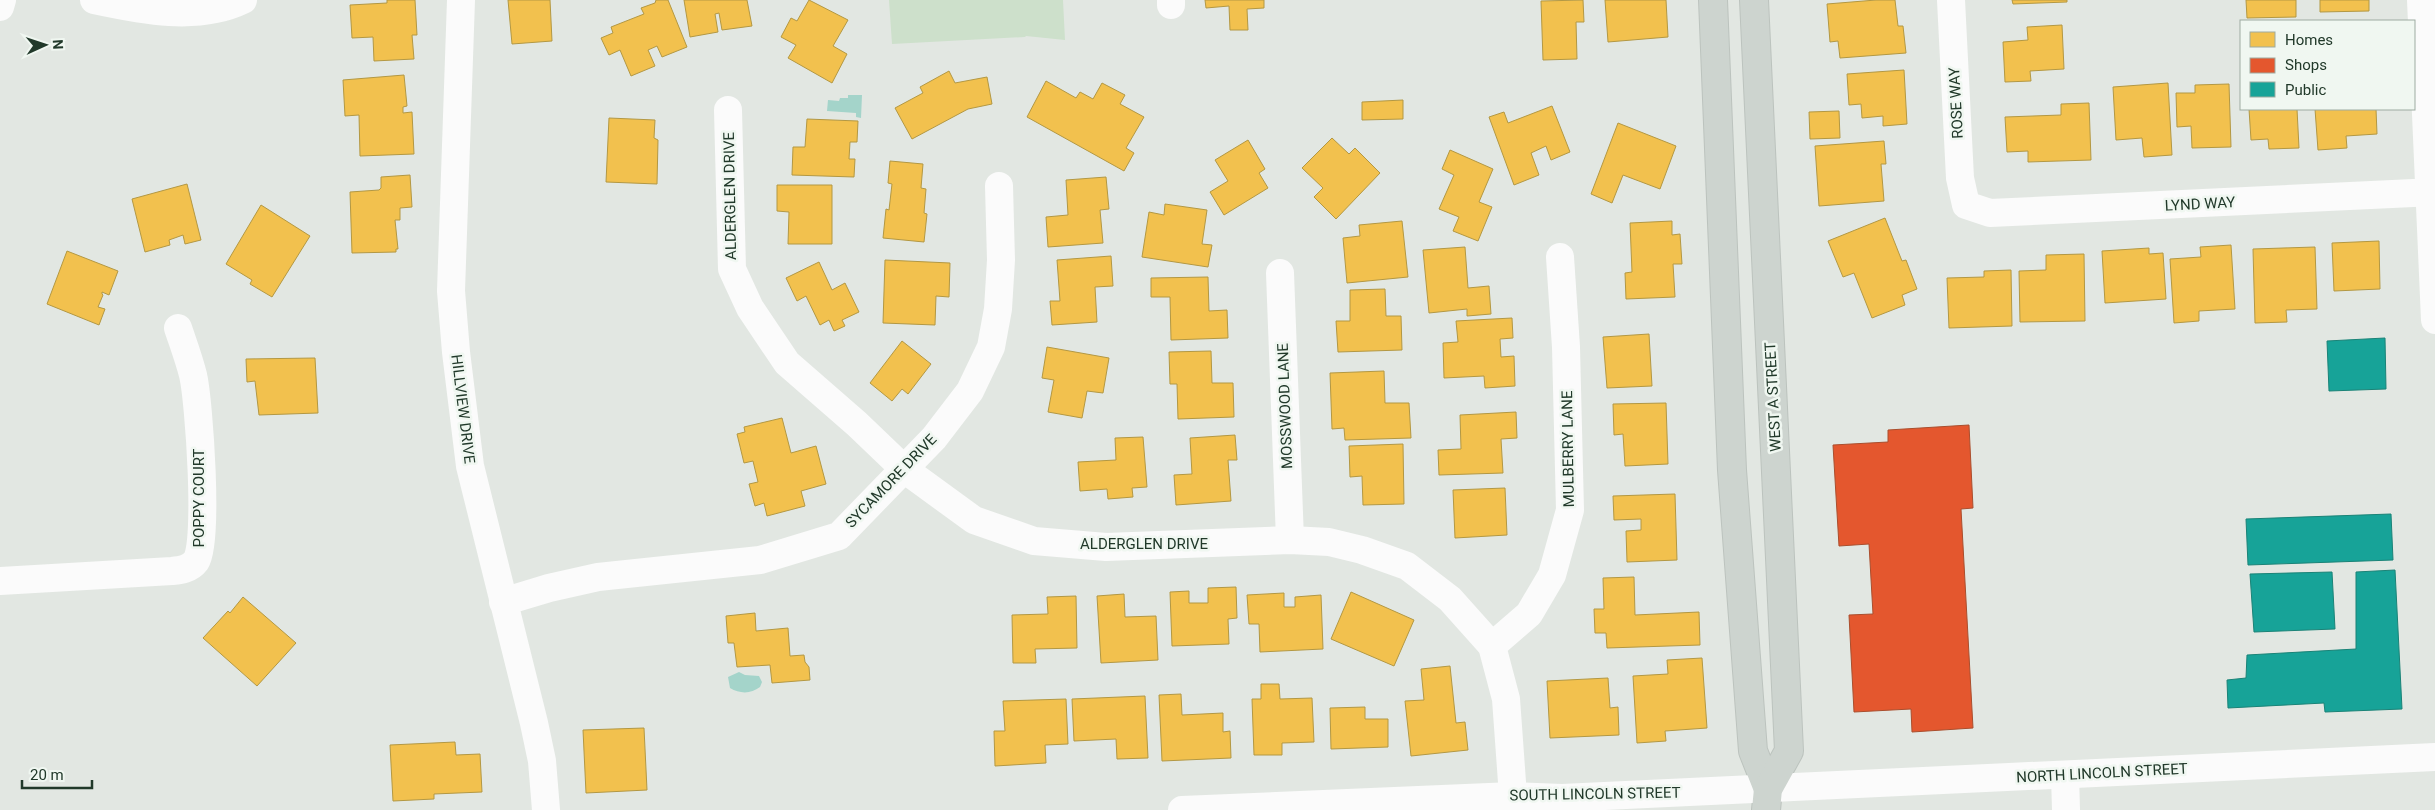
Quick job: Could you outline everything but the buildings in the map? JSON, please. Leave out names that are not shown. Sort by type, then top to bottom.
[{"type":"main road","points":[[1713,0],[1733,479],[1753,751],[1767,799]]},
{"type":"main road","name":"WEST A STREET","points":[[1754,0],[1789,751],[1767,799]]},
{"type":"street","points":[[0,7],[2,0]]},
{"type":"street","points":[[94,0],[154,11],[198,12],[227,8],[244,0]]},
{"type":"street","name":"HILLVIEW DRIVE","points":[[461,0],[451,291],[456,352],[470,466],[542,761],[546,810]]},
{"type":"street","name":"ROSE WAY","points":[[1952,0],[1960,178],[1966,205]]},
{"type":"street","points":[[2421,0],[2432,193],[2435,320]]},
{"type":"street","name":"ALDERGLEN DRIVE","points":[[728,110],[732,269],[746,300],[787,363],[857,424],[904,469],[974,520],[1034,541],[1106,547],[1290,540],[1329,542],[1362,550],[1407,566],[1450,598],[1492,646],[1506,699],[1513,796]]},
{"type":"street","name":"SYCAMORE DRIVE","points":[[503,602],[549,588],[598,577],[760,560],[839,536],[934,438],[970,391],[991,347],[998,309],[1001,270],[999,186]]},
{"type":"street","name":"LYND WAY","points":[[1966,205],[1990,213],[2432,193]]},
{"type":"street","name":"MULBERRY LANE","points":[[1492,646],[1530,614],[1552,575],[1570,510],[1566,347],[1560,257]]},
{"type":"street","name":"MOSSWOOD LANE","points":[[1280,272],[1290,540]]},
{"type":"street","name":"POPPY COURT","points":[[0,581],[172,571],[192,566],[197,560],[201,537],[202,501],[196,401],[193,376],[178,328]]},
{"type":"street","name":"NORTH LINCOLN STREET","points":[[1767,799],[2065,775],[2435,757]]},
{"type":"street","points":[[2065,775],[2066,810]]},
{"type":"street","name":"SOUTH LINCOLN STREET","points":[[1182,810],[1513,796],[1767,799]]},
{"type":"green space","points":[[889,0],[1063,0],[1065,40],[1026,36],[892,44]]},
{"type":"water","points":[[848,95],[862,95],[861,118],[856,117],[856,113],[827,111],[828,100],[839,101],[840,98],[848,98]]},
{"type":"water","points":[[739,672],[745,675],[759,676],[762,682],[760,687],[753,691],[745,692],[730,688],[728,677]]}]
